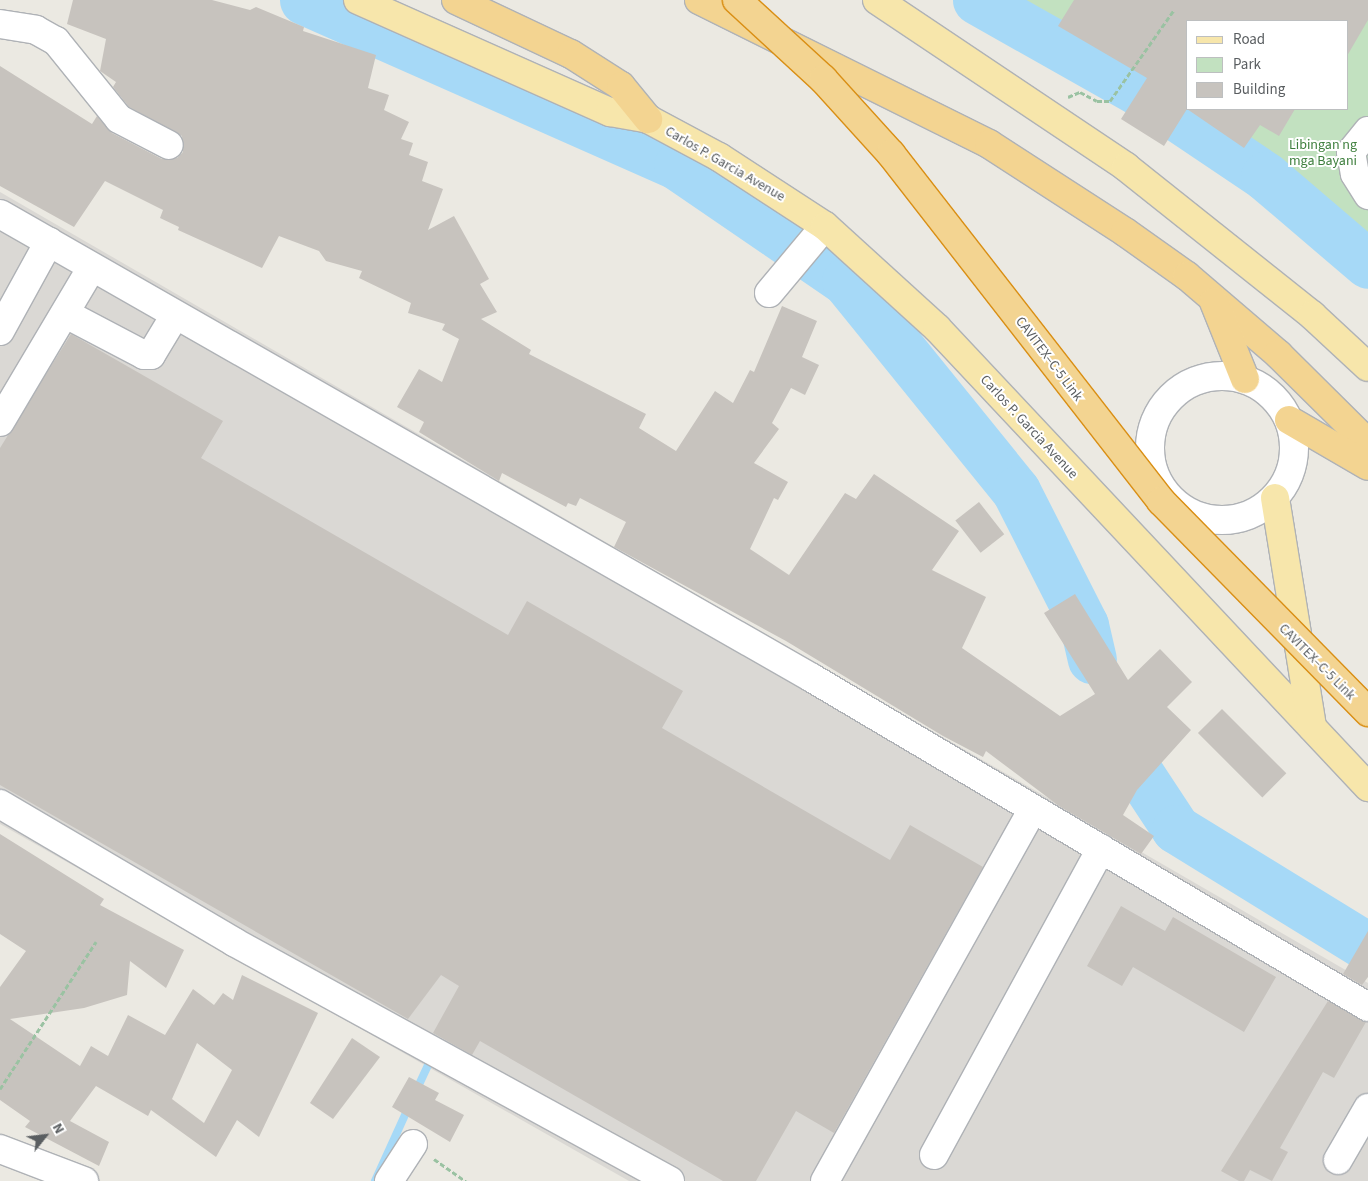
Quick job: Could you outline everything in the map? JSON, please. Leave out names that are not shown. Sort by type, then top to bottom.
[{"type":"highway","points":[[456,0],[570,54],[621,86],[648,119]]},
{"type":"highway","points":[[699,0],[989,144],[1125,232],[1212,298],[1278,354],[1368,443]]},
{"type":"highway","name":"CAVITEX–C-5 Link","points":[[737,0],[823,80],[891,154],[1161,501],[1368,712]]},
{"type":"highway","points":[[1212,298],[1245,379]]},
{"type":"highway","points":[[1289,420],[1368,466]]},
{"type":"main road","name":"Carlos P. Garcia Avenue","points":[[358,0],[610,112],[648,119],[720,157],[937,328],[1368,787]]},
{"type":"main road","points":[[877,0],[1126,167],[1304,309],[1368,367]]},
{"type":"main road","points":[[1275,498],[1312,727]]},
{"type":"street","points":[[0,24],[36,30],[56,41],[119,120],[170,145]]},
{"type":"street","points":[[1368,131],[1351,152],[1355,174],[1368,195]]},
{"type":"street","points":[[0,215],[174,317],[812,678],[1368,1007]]},
{"type":"street","points":[[776,285],[817,235]]},
{"type":"street","points":[[0,331],[49,242]]},
{"type":"street","points":[[0,422],[66,314],[91,269]]},
{"type":"street","points":[[66,314],[144,355],[151,354],[174,317]]},
{"type":"street","points":[[1210,376],[1245,379],[1271,395],[1289,420],[1293,461],[1275,498],[1243,517],[1205,518],[1172,500],[1152,468],[1152,428],[1174,393],[1210,376]]},
{"type":"street","points":[[0,804],[234,942],[670,1181]]},
{"type":"street","points":[[825,1181],[1033,809]]},
{"type":"street","points":[[934,1155],[1101,849]]},
{"type":"street","points":[[1338,1160],[1368,1108]]},
{"type":"street","points":[[389,1181],[413,1144]]},
{"type":"street","points":[[0,1149],[84,1181]]},
{"type":"path","points":[[1068,97],[1080,92],[1103,103],[1116,90],[1174,10]]},
{"type":"path","points":[[0,1089],[96,942]]},
{"type":"path","points":[[413,1144],[466,1181]]},
{"type":"shaded area","points":[[0,192],[1368,983],[1368,1181],[629,1181],[0,824]]},
{"type":"green space","name":"Libingan ng mga Bayani","points":[[1011,0],[1368,0],[1368,251],[1294,187]]},
{"type":"building","points":[[73,0],[212,0],[250,10],[256,7],[304,27],[303,31],[376,55],[368,88],[389,95],[384,110],[409,122],[401,139],[413,143],[409,155],[428,162],[422,181],[443,189],[428,230],[454,216],[489,279],[480,284],[497,312],[481,319],[531,350],[529,354],[646,414],[639,428],[676,451],[715,391],[733,403],[750,370],[754,372],[782,306],[817,321],[802,357],[819,365],[805,395],[791,388],[772,423],[779,429],[754,463],[788,482],[778,500],[774,498],[750,549],[789,575],[845,493],[856,499],[874,474],[959,531],[932,570],[986,597],[962,648],[1060,716],[1095,694],[1044,613],[1075,594],[1128,680],[1160,649],[1192,682],[1167,707],[1191,730],[1137,790],[1123,815],[1154,836],[1141,854],[1059,806],[986,751],[983,757],[943,736],[786,641],[614,547],[626,522],[580,498],[576,506],[568,503],[566,507],[502,473],[499,481],[419,432],[424,422],[397,407],[419,369],[442,382],[459,339],[442,330],[445,324],[408,313],[411,303],[359,278],[362,271],[326,261],[319,251],[279,236],[262,268],[178,230],[179,227],[160,218],[163,210],[105,181],[74,227],[0,186],[0,66],[92,124],[97,116],[112,133],[162,159],[177,158],[183,152],[182,136],[129,107],[113,87],[116,82],[100,71],[106,39],[67,24]]},
{"type":"building","points":[[1074,0],[1368,0],[1368,20],[1348,54],[1348,20],[1186,20],[1186,110],[1164,146],[1121,119],[1147,78],[1058,26]]},
{"type":"building","points":[[1188,110],[1294,110],[1279,136],[1260,125],[1244,148]]},
{"type":"building","points":[[71,334],[223,421],[201,458],[508,635],[527,601],[683,691],[662,728],[890,860],[910,825],[983,867],[834,1133],[796,1111],[756,1181],[723,1181],[480,1041],[472,1055],[433,1033],[459,986],[441,975],[408,1019],[0,785],[0,448]]},
{"type":"building","points":[[979,502],[1004,534],[981,553],[955,520]]},
{"type":"building","points":[[1222,709],[1286,773],[1262,797],[1198,733]]},
{"type":"building","points":[[0,834],[104,899],[100,905],[184,950],[166,988],[130,961],[127,995],[84,1008],[10,1019],[80,1066],[91,1046],[108,1056],[128,1015],[165,1035],[193,989],[214,1005],[223,993],[233,1000],[242,975],[318,1013],[259,1137],[237,1120],[216,1157],[151,1110],[148,1116],[96,1086],[70,1121],[109,1142],[99,1166],[25,1127],[30,1121],[0,1100],[0,987],[26,951],[0,934]],"holes":[[[197,1043],[232,1070],[204,1123],[172,1099]]]},
{"type":"building","points":[[1121,906],[1165,931],[1173,917],[1276,977],[1244,1032],[1133,967],[1122,986],[1087,966]]},
{"type":"building","points":[[1368,931],[1368,977],[1362,985],[1343,974]]},
{"type":"building","points":[[1328,1001],[1366,1022],[1334,1078],[1323,1072],[1280,1148],[1288,1152],[1272,1181],[1250,1170],[1244,1181],[1239,1181],[1221,1171]]},
{"type":"building","points":[[352,1038],[380,1057],[333,1119],[310,1103]]},
{"type":"building","points":[[409,1077],[439,1093],[435,1100],[464,1115],[450,1142],[392,1107]]},
{"type":"waterway","points":[[304,0],[678,166],[846,281],[1016,491],[1084,625],[1092,659]]},
{"type":"waterway","points":[[977,0],[1140,92],[1265,176],[1368,264]]},
{"type":"waterway","points":[[1108,726],[1176,829],[1368,947]]},
{"type":"waterway","points":[[416,1091],[432,1057]]},
{"type":"waterway","points":[[375,1181],[409,1106]]}]
